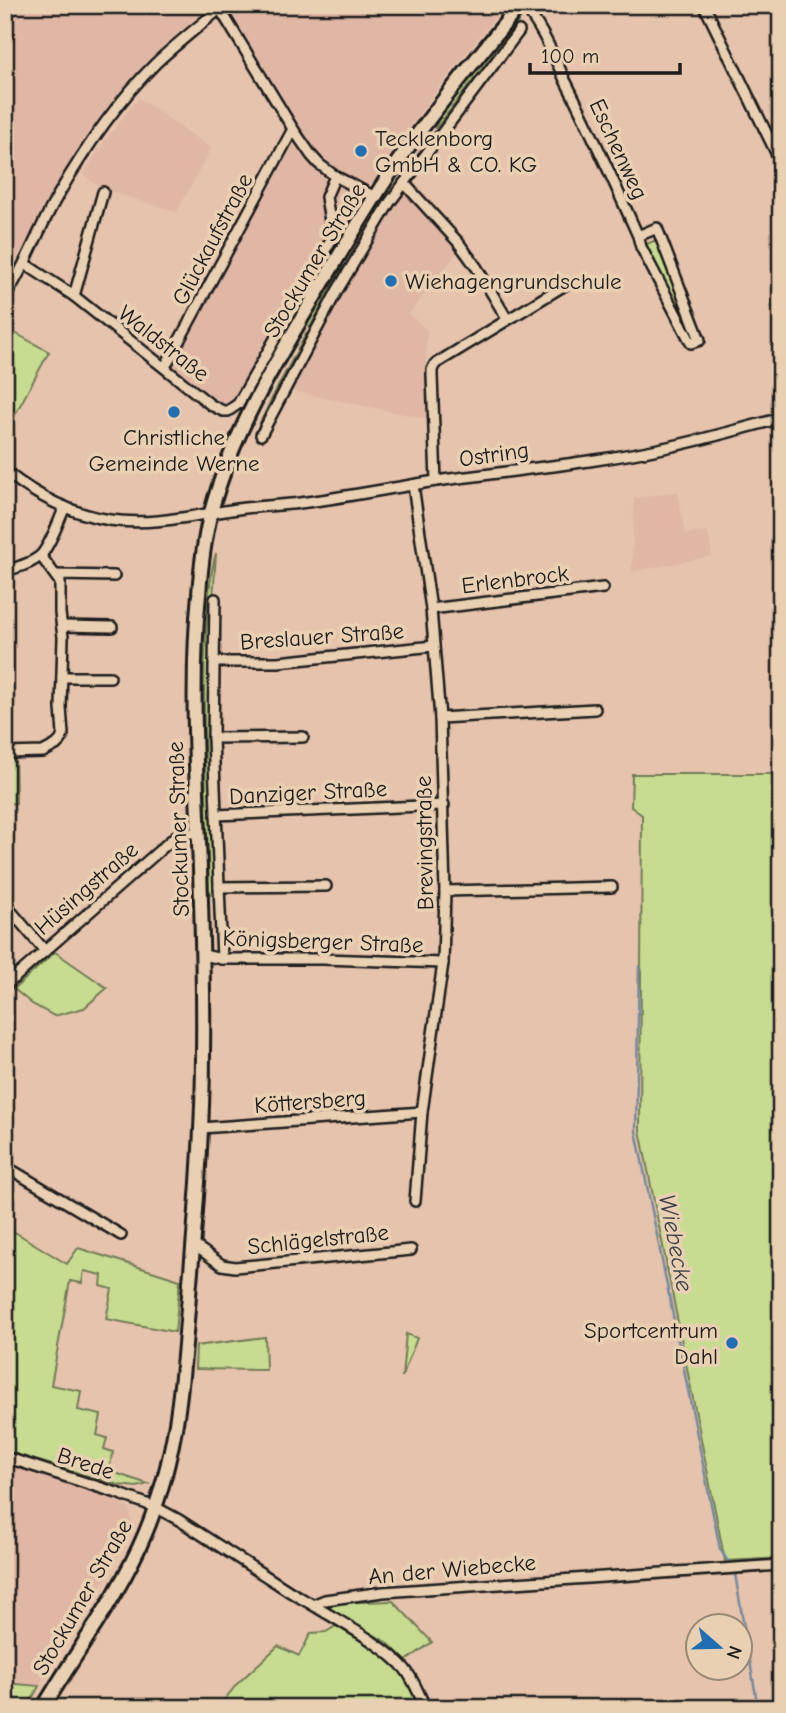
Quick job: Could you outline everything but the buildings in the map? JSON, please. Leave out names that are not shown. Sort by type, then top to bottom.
[{"type":"main road","name":"Stockumer Straße","points":[[43,1708],[106,1607],[144,1536],[166,1474],[184,1374],[204,1053],[194,655],[200,578],[211,514],[228,462],[263,387],[375,197],[446,97],[521,5]]},
{"type":"street","name":"Eschenweg","points":[[521,5],[531,14],[547,42],[639,236],[641,247],[691,343],[700,340],[657,228],[639,236]]},
{"type":"street","points":[[704,5],[781,163]]},
{"type":"street","points":[[5,297],[25,264],[56,199],[106,121],[154,66],[222,7],[293,129],[319,164],[335,176],[375,197]]},
{"type":"street","name":"Stockumer Straße","points":[[261,435],[364,244],[404,183],[519,31]]},
{"type":"street","name":"Glückaufstraße","points":[[165,367],[293,129]]},
{"type":"street","name":"Stockumer Straße","points":[[234,408],[330,242],[332,233],[327,197],[335,176]]},
{"type":"street","points":[[404,183],[458,242],[507,319]]},
{"type":"street","points":[[74,296],[103,192]]},
{"type":"street","name":"Waldstraße","points":[[25,264],[74,296],[211,405],[223,411],[234,408]]},
{"type":"street","points":[[436,481],[432,370],[435,363],[565,285]]},
{"type":"street","name":"Ostring","points":[[5,471],[34,491],[85,514],[127,522],[161,521],[231,510],[298,504],[606,457],[671,446],[781,418]]},
{"type":"street","name":"Brevingstraße","points":[[414,485],[430,609],[440,718],[445,891],[443,963],[422,1112],[415,1201]]},
{"type":"street","points":[[5,571],[41,556],[65,507]]},
{"type":"street","points":[[5,753],[43,751],[61,740],[60,582],[41,556]]},
{"type":"street","points":[[56,575],[114,576]]},
{"type":"street","name":"Erlenbrock","points":[[430,609],[603,588]]},
{"type":"street","name":"Stockumer Straße","points":[[215,599],[213,738],[222,959]]},
{"type":"street","points":[[62,626],[112,627]]},
{"type":"street","name":"Breslauer Straße","points":[[214,662],[278,662],[434,646]]},
{"type":"street","points":[[62,677],[110,677]]},
{"type":"street","points":[[440,718],[594,709]]},
{"type":"street","name":"Stockumer Straße","points":[[213,738],[303,737]]},
{"type":"street","name":"Danziger Straße","points":[[216,815],[444,805]]},
{"type":"street","name":"Hüsingstraße","points":[[5,986],[176,836],[199,833]]},
{"type":"street","name":"Stockumer Straße","points":[[219,887],[326,886]]},
{"type":"street","points":[[445,891],[612,887]]},
{"type":"street","points":[[5,904],[45,951]]},
{"type":"street","name":"Königsberger Straße","points":[[202,955],[222,959],[443,963]]},
{"type":"street","name":"Köttersberg","points":[[201,1128],[422,1112]]},
{"type":"street","points":[[5,1166],[121,1236]]},
{"type":"street","name":"Schlägelstraße","points":[[194,1245],[222,1265],[235,1267],[411,1250]]},
{"type":"street","name":"Brede","points":[[5,1457],[155,1507]]},
{"type":"street","points":[[155,1507],[386,1651],[413,1680],[426,1708]]},
{"type":"street","name":"An der Wiebecke","points":[[313,1605],[325,1600],[383,1592],[781,1565]]},
{"type":"shaded area","points":[[5,5],[212,5],[148,61],[99,118],[49,197],[5,282]]},
{"type":"shaded area","points":[[226,5],[505,5],[435,92],[381,168],[236,415],[171,364],[300,125]]},
{"type":"shaded area","points":[[139,98],[211,148],[177,212],[105,190],[83,175],[105,140]]},
{"type":"shaded area","name":"Wiehagengrundschule","points":[[404,193],[459,250],[409,314],[427,330],[428,419],[291,391],[365,248]]},
{"type":"shaded area","points":[[678,492],[685,534],[708,532],[712,556],[632,572],[634,498]]},
{"type":"shaded area","points":[[5,1464],[104,1495],[130,1509],[132,1524],[119,1554],[39,1686],[5,1683]]},
{"type":"green space","points":[[518,17],[522,17],[436,128],[443,111]]},
{"type":"green space","points":[[336,237],[340,237],[333,254],[295,318],[292,317],[333,245]]},
{"type":"green space","points":[[659,239],[688,312],[683,314],[644,245]]},
{"type":"green space","points":[[344,266],[347,268],[338,276],[310,327],[305,324],[322,295]]},
{"type":"green space","points":[[8,329],[49,352],[10,424],[5,422],[5,334]]},
{"type":"green space","points":[[306,334],[309,336],[259,431],[257,430],[268,406]]},
{"type":"green space","points":[[216,553],[209,660],[214,895],[211,895],[204,696],[208,602]]},
{"type":"green space","points":[[5,757],[15,757],[16,803],[5,804]]},
{"type":"green space","name":"Sportcentrum Dahl","points":[[632,774],[781,774],[781,1558],[725,1561],[640,1130],[642,815],[631,807]]},
{"type":"green space","points":[[55,952],[107,988],[84,1008],[54,1016],[32,1004],[14,989]]},
{"type":"green space","points":[[5,1226],[67,1264],[78,1248],[180,1280],[175,1332],[106,1319],[112,1289],[101,1286],[102,1275],[84,1271],[82,1283],[70,1281],[51,1385],[81,1391],[78,1410],[101,1415],[97,1435],[107,1438],[104,1449],[113,1452],[109,1471],[148,1484],[137,1487],[119,1485],[5,1451]]},
{"type":"green space","points":[[406,1334],[417,1338],[402,1377]]},
{"type":"green space","points":[[265,1337],[266,1370],[195,1369],[196,1346]]},
{"type":"green space","points":[[393,1601],[432,1642],[406,1661],[387,1642],[330,1610],[331,1603]]},
{"type":"green space","points":[[336,1626],[391,1662],[408,1681],[421,1708],[218,1708],[237,1684],[278,1646],[299,1656],[311,1633],[326,1632]]},
{"type":"green space","points":[[5,1683],[39,1686],[27,1708],[5,1708]]},
{"type":"waterway","name":"Wiebecke","points":[[639,966],[636,1131],[720,1549],[729,1563]]},
{"type":"waterway","name":"Wiebecke","points":[[735,1574],[758,1708]]},
{"type":"place","name":"Tecklenborg GmbH & CO. KG","points":[[361,151]]},
{"type":"place","name":"Wiehagengrundschule","points":[[391,281]]},
{"type":"place","name":"Christliche Gemeinde Werne","points":[[174,412]]},
{"type":"place","name":"Sportcentrum Dahl","points":[[732,1343]]}]
